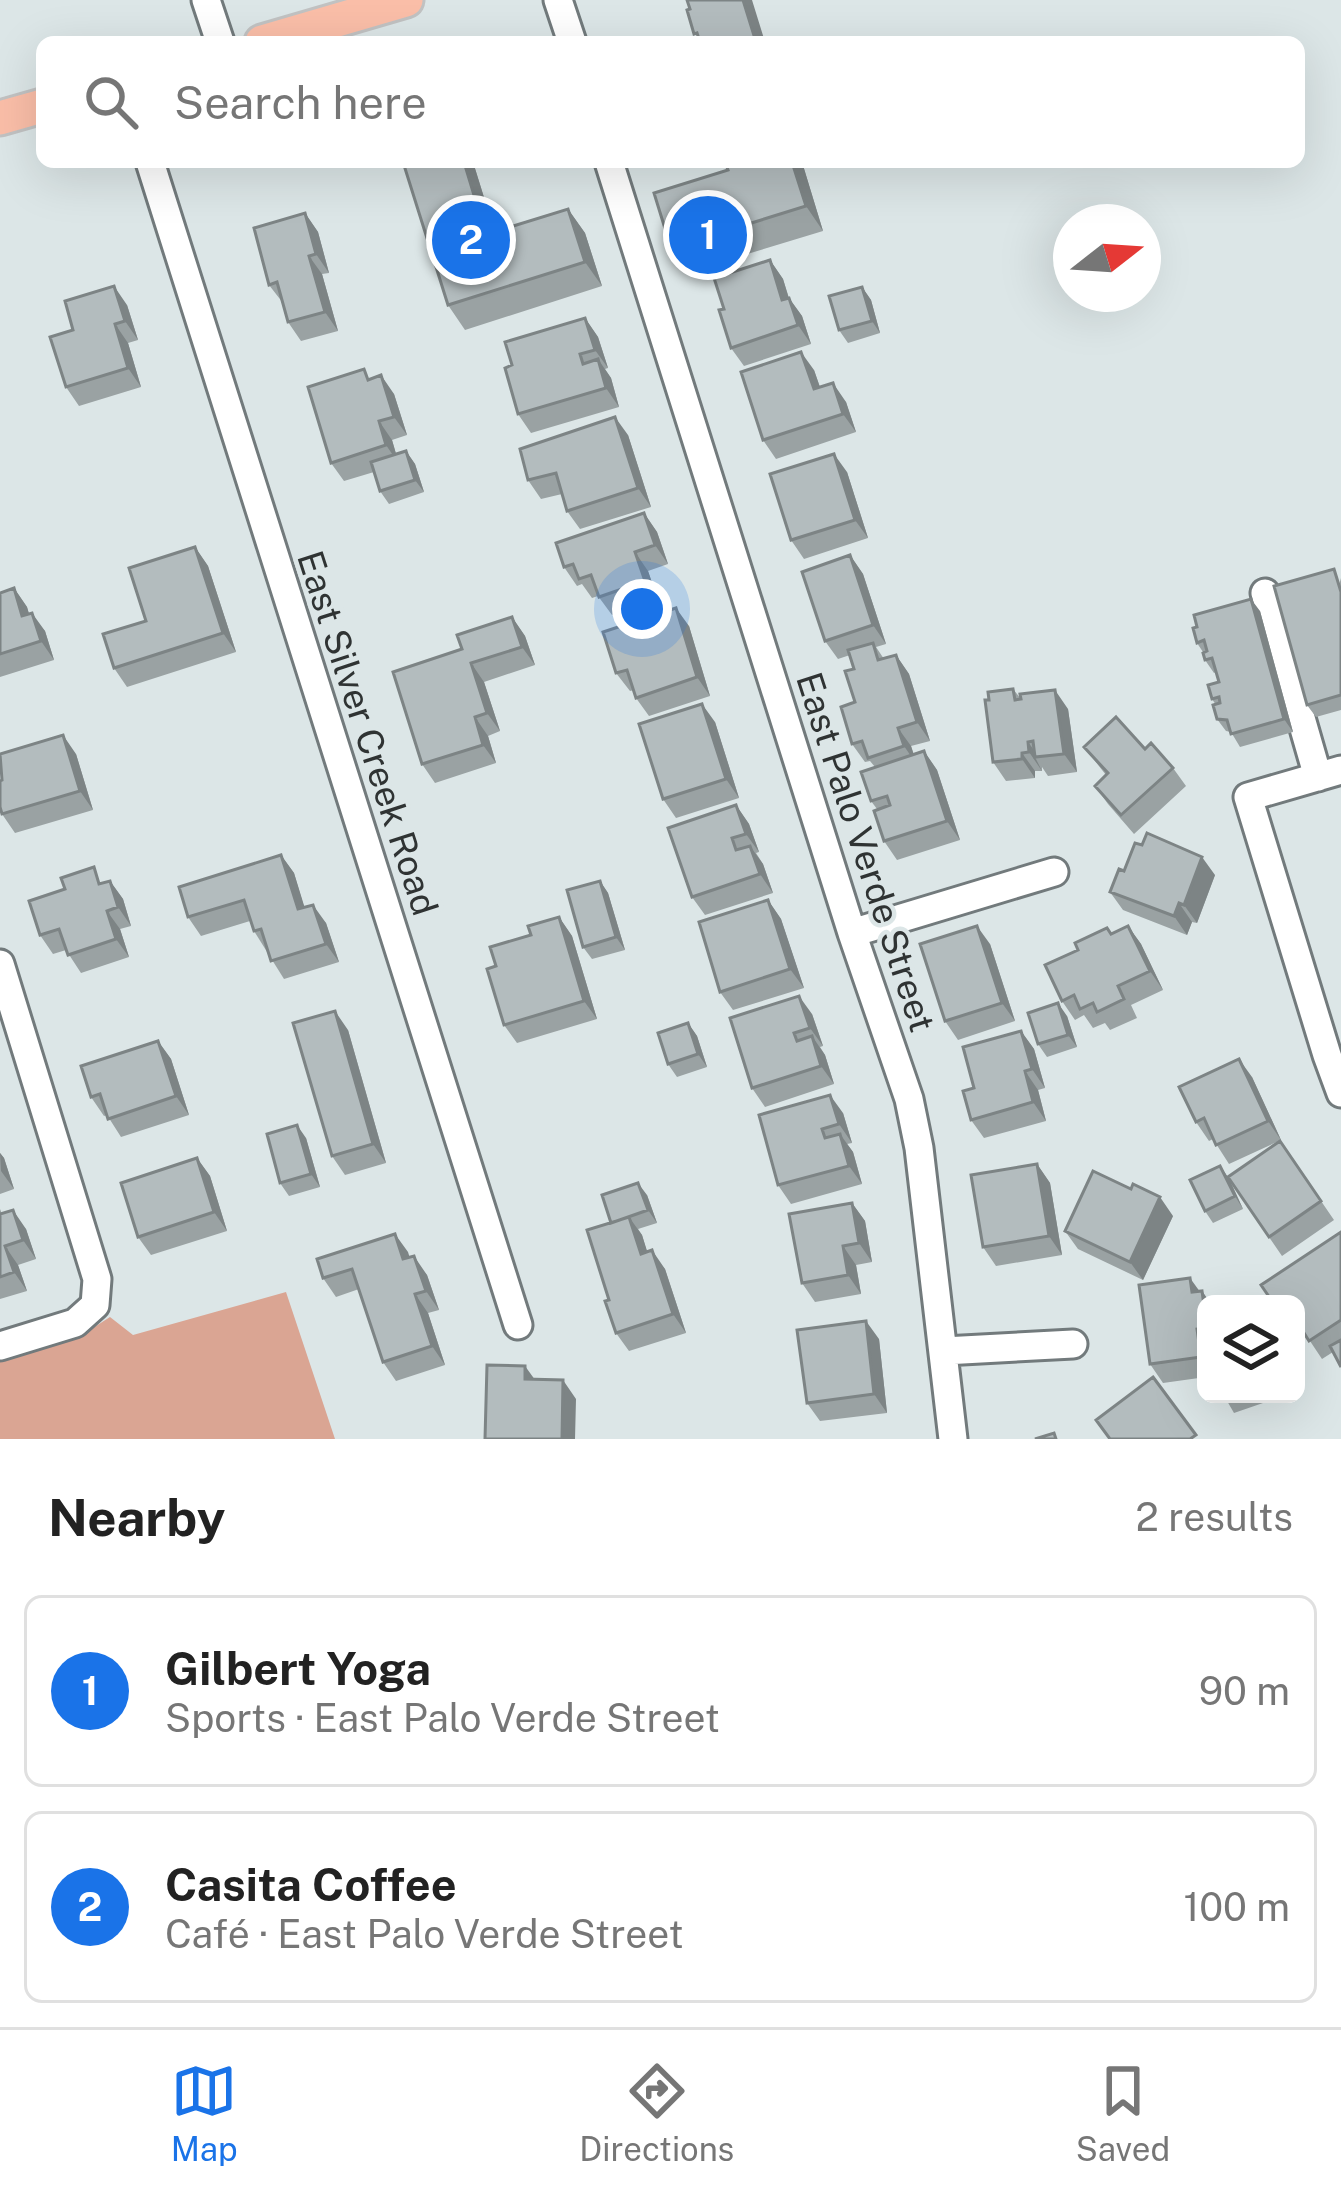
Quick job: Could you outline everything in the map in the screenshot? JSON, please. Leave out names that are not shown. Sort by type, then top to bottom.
[{"type":"main road","points":[[283,36],[406,0]]},
{"type":"main road","points":[[0,118],[36,108]]},
{"type":"street","points":[[206,0],[218,36]]},
{"type":"street","points":[[558,0],[570,36]]},
{"type":"street","name":"East Silver Creek Road","points":[[152,168],[518,1325]]},
{"type":"street","name":"East Palo Verde Street","points":[[612,168],[852,933],[909,1099],[920,1148],[953,1439]]},
{"type":"street","points":[[1265,593],[1329,773],[1247,797],[1341,1093]]},
{"type":"street","points":[[852,933],[1054,872]]},
{"type":"street","points":[[0,964],[98,1279],[95,1305],[75,1323],[0,1346]]},
{"type":"street","points":[[944,1351],[1073,1344]]},
{"type":"shaded area","points":[[286,1292],[335,1439],[0,1439],[0,1360],[82,1335],[110,1317],[133,1335]]},
{"type":"building","points":[[687,0],[743,0],[754,36],[698,36]]},
{"type":"building","points":[[405,168],[466,168],[483,225],[494,222],[497,231],[568,209],[585,262],[448,305]]},
{"type":"building","points":[[794,168],[806,206],[671,248],[654,193],[728,170]]},
{"type":"building","points":[[305,213],[316,254],[309,256],[325,312],[288,322],[277,282],[269,285],[254,228]]},
{"type":"building","points":[[770,260],[782,300],[789,298],[798,325],[731,348],[714,278]]},
{"type":"building","points":[[114,286],[125,321],[115,324],[128,368],[66,387],[50,337],[73,330],[65,301]]},
{"type":"building","points":[[862,287],[872,321],[839,330],[829,296]]},
{"type":"building","points":[[585,318],[595,350],[580,354],[583,364],[598,359],[606,388],[518,414],[505,368],[512,365],[505,342]]},
{"type":"building","points":[[801,352],[814,389],[833,383],[843,414],[763,440],[741,372]]},
{"type":"building","points":[[364,369],[368,380],[381,375],[394,417],[379,421],[386,445],[331,463],[308,387]]},
{"type":"building","points":[[615,417],[638,488],[567,511],[556,473],[528,480],[520,449]]},
{"type":"building","points":[[406,451],[415,480],[380,491],[371,462]]},
{"type":"building","points":[[834,454],[855,520],[791,540],[770,474]]},
{"type":"building","points":[[644,513],[655,545],[635,552],[645,581],[599,597],[591,575],[579,579],[573,564],[564,567],[556,543]]},
{"type":"building","points":[[195,547],[223,633],[114,668],[103,634],[146,621],[129,568]]},
{"type":"building","points":[[850,555],[873,625],[825,641],[802,572]]},
{"type":"building","points":[[1334,569],[1341,592],[1341,695],[1307,705],[1274,586]]},
{"type":"building","points":[[14,588],[22,616],[32,613],[41,641],[0,654],[0,593]]},
{"type":"building","points":[[1251,599],[1284,719],[1231,734],[1227,720],[1217,719],[1213,705],[1220,703],[1219,697],[1212,699],[1208,685],[1219,682],[1212,658],[1205,660],[1204,640],[1197,643],[1194,615]]},
{"type":"building","points":[[676,608],[697,677],[636,698],[627,670],[616,673],[603,632]]},
{"type":"building","points":[[512,617],[522,647],[471,663],[487,713],[475,717],[483,745],[422,764],[393,672],[462,649],[457,635]]},
{"type":"building","points":[[873,643],[878,660],[896,655],[917,722],[898,728],[904,746],[868,758],[862,741],[852,744],[841,707],[855,702],[845,671],[854,669],[848,650]]},
{"type":"building","points":[[1013,689],[1015,700],[1021,699],[1020,694],[1055,690],[1064,754],[1035,757],[1033,741],[1028,742],[1029,752],[1022,753],[1022,759],[993,762],[985,700],[989,700],[988,692]]},
{"type":"building","points":[[702,704],[726,779],[663,799],[639,724]]},
{"type":"building","points":[[1116,717],[1145,749],[1151,743],[1173,768],[1121,815],[1095,786],[1108,773],[1084,747]]},
{"type":"building","points":[[63,735],[80,791],[2,814],[0,754]]},
{"type":"building","points":[[924,751],[947,821],[884,841],[874,811],[890,805],[887,796],[871,801],[861,772]]},
{"type":"building","points":[[736,805],[746,834],[732,838],[736,850],[750,846],[760,874],[692,897],[668,828]]},
{"type":"building","points":[[1147,833],[1202,857],[1184,905],[1179,903],[1174,916],[1110,892],[1135,843],[1142,845]]},
{"type":"building","points":[[281,855],[298,909],[313,905],[326,944],[271,961],[261,929],[254,931],[244,900],[188,917],[179,887]]},
{"type":"building","points":[[94,867],[99,884],[110,881],[118,907],[107,911],[116,939],[68,955],[59,929],[40,935],[29,901],[65,889],[61,878]]},
{"type":"building","points":[[600,881],[616,937],[583,947],[567,890]]},
{"type":"building","points":[[768,900],[790,969],[720,992],[699,922]]},
{"type":"building","points":[[559,917],[584,1001],[504,1025],[487,969],[496,966],[490,947],[531,935],[528,926]]},
{"type":"building","points":[[977,926],[1002,1003],[945,1021],[920,944]]},
{"type":"building","points":[[1128,926],[1150,971],[1118,986],[1124,999],[1097,1012],[1093,1003],[1080,1009],[1074,995],[1062,1001],[1045,965],[1078,950],[1075,943],[1107,928],[1111,934]]},
{"type":"building","points":[[799,996],[810,1028],[794,1033],[797,1041],[812,1036],[821,1066],[752,1088],[730,1018]]},
{"type":"building","points":[[1058,1003],[1068,1035],[1038,1044],[1028,1013]]},
{"type":"building","points":[[335,1011],[373,1144],[332,1156],[293,1023]]},
{"type":"building","points":[[688,1023],[698,1054],[668,1064],[658,1033]]},
{"type":"building","points":[[1021,1031],[1032,1069],[1025,1071],[1033,1102],[971,1120],[963,1091],[974,1088],[963,1047]]},
{"type":"building","points":[[158,1041],[176,1096],[108,1119],[100,1094],[91,1097],[81,1066]]},
{"type":"building","points":[[1239,1059],[1268,1121],[1216,1145],[1204,1118],[1196,1122],[1179,1087]]},
{"type":"building","points":[[830,1095],[839,1124],[822,1129],[825,1138],[840,1134],[849,1166],[778,1185],[759,1115]]},
{"type":"building","points":[[297,1125],[311,1174],[280,1183],[267,1134]]},
{"type":"building","points":[[1280,1141],[1321,1201],[1269,1237],[1228,1177]]},
{"type":"building","points":[[197,1158],[214,1212],[138,1237],[121,1183]]},
{"type":"building","points":[[1037,1164],[1049,1236],[983,1247],[971,1175]]},
{"type":"building","points":[[1220,1166],[1235,1196],[1205,1211],[1190,1180]]},
{"type":"building","points":[[1093,1171],[1160,1197],[1130,1262],[1065,1231]]},
{"type":"building","points":[[638,1183],[648,1210],[611,1223],[602,1195]]},
{"type":"building","points":[[852,1203],[859,1243],[843,1246],[848,1275],[802,1283],[789,1214]]},
{"type":"building","points":[[13,1210],[23,1240],[5,1246],[14,1272],[0,1277],[0,1214]]},
{"type":"building","points":[[629,1217],[641,1254],[652,1250],[673,1314],[616,1333],[587,1230]]},
{"type":"building","points":[[1341,1232],[1341,1320],[1309,1341],[1305,1295],[1268,1295],[1261,1285]]},
{"type":"building","points":[[395,1234],[403,1259],[414,1256],[426,1291],[415,1294],[432,1346],[383,1362],[352,1269],[323,1278],[317,1259]]},
{"type":"building","points":[[1190,1278],[1192,1292],[1202,1291],[1197,1295],[1197,1358],[1150,1364],[1139,1285]]},
{"type":"building","points":[[866,1321],[874,1394],[807,1403],[797,1330]]},
{"type":"building","points":[[1341,1340],[1341,1367],[1330,1346]]},
{"type":"building","points":[[487,1365],[525,1366],[525,1379],[563,1380],[562,1439],[485,1439]]},
{"type":"building","points":[[1153,1377],[1196,1435],[1190,1439],[1110,1439],[1096,1420]]},
{"type":"place","name":"Gilbert Yoga","points":[[708,235]]},
{"type":"place","name":"Casita Coffee","points":[[471,240]]}]
